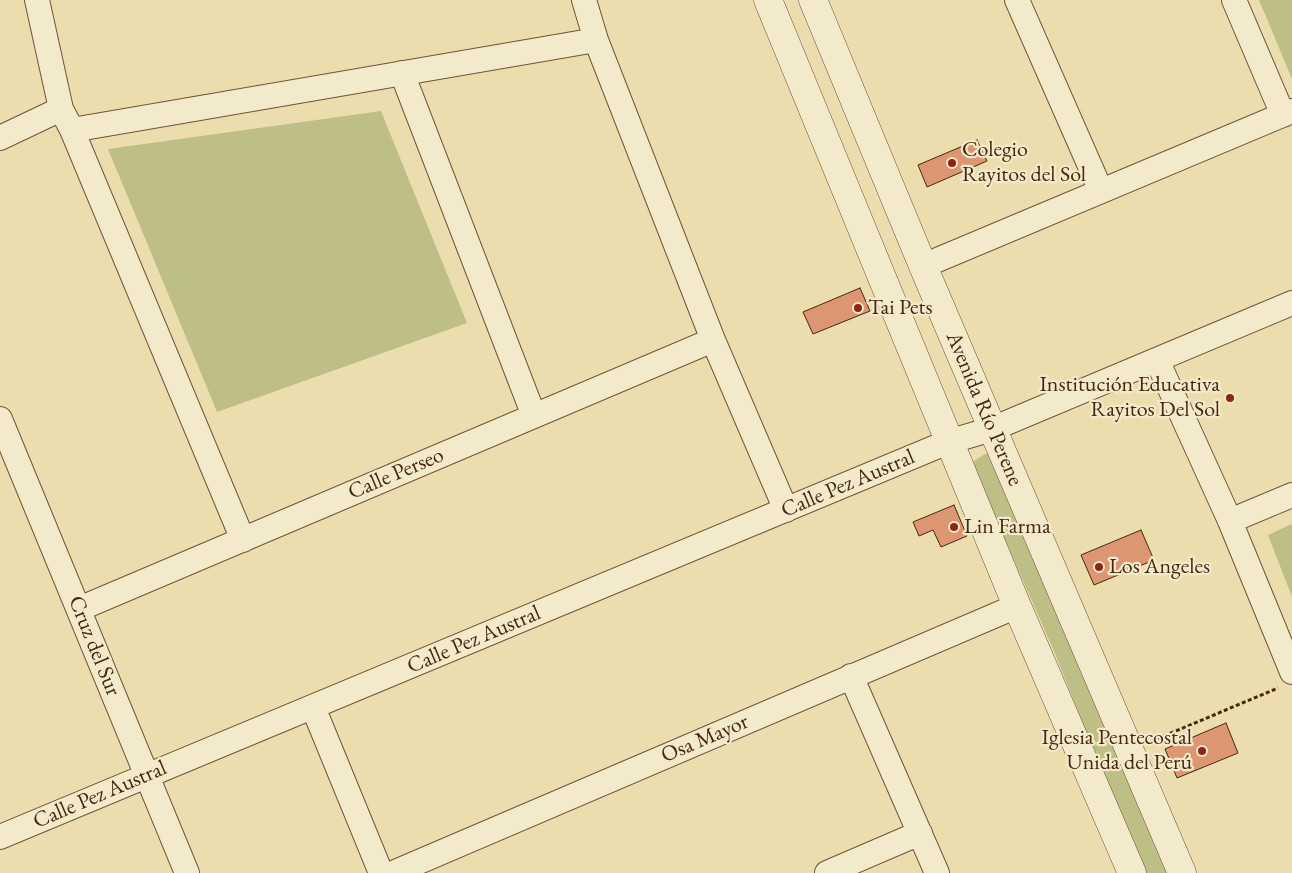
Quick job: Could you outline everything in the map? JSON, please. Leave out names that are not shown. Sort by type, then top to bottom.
[{"type":"street","points":[[37,0],[61,110],[72,130],[242,540]]},
{"type":"street","points":[[584,0],[596,40],[713,340],[786,510]]},
{"type":"street","name":"Avenida Río Perene","points":[[768,0],[948,442],[1132,873]]},
{"type":"street","name":"Avenida Río Perene","points":[[813,0],[923,266],[1182,873]]},
{"type":"street","points":[[1017,0],[1101,191]]},
{"type":"street","points":[[923,266],[1287,113],[1234,0]]},
{"type":"street","points":[[72,130],[596,40]]},
{"type":"street","points":[[402,73],[534,416]]},
{"type":"street","points":[[0,138],[61,110]]},
{"type":"street","name":"Calle Pez Austral","points":[[0,837],[948,442],[992,429],[1292,303]]},
{"type":"street","name":"Calle Perseo","points":[[79,609],[713,340]]},
{"type":"street","points":[[1157,360],[1230,521],[1288,679]]},
{"type":"street","name":"Cruz del Sur","points":[[0,419],[187,873]]},
{"type":"street","points":[[1230,521],[1292,495]]},
{"type":"street","name":"Osa Mayor","points":[[393,873],[1017,606]]},
{"type":"street","points":[[851,676],[937,873]]},
{"type":"street","points":[[312,707],[382,873]]},
{"type":"street","points":[[827,873],[920,833]]},
{"type":"path","points":[[1129,751],[1288,679]]},
{"type":"green space","points":[[1259,0],[1292,0],[1292,79]]},
{"type":"green space","points":[[381,111],[467,323],[217,412],[108,149]]},
{"type":"green space","points":[[985,454],[989,454],[1169,873],[1144,873],[1056,656],[973,466],[974,461]]},
{"type":"green space","points":[[1292,524],[1292,597],[1268,535]]},
{"type":"building","name":"Colegio Rayitos del Sol","points":[[977,140],[987,161],[927,187],[918,165]]},
{"type":"building","points":[[860,288],[870,311],[813,334],[803,312]]},
{"type":"building","points":[[954,505],[967,536],[941,547],[933,530],[919,536],[913,522]]},
{"type":"building","points":[[1141,530],[1154,560],[1094,585],[1081,555]]},
{"type":"building","name":"Iglesia Pentecostal Unida del Perú","points":[[1226,723],[1238,753],[1177,778],[1165,749]]},
{"type":"place","name":"Colegio Rayitos del Sol","points":[[952,163]]},
{"type":"place","name":"Tai Pets","points":[[858,308]]},
{"type":"place","name":"Institución Educativa Rayitos Del Sol","points":[[1230,398]]},
{"type":"place","name":"Lin Farma","points":[[954,527]]},
{"type":"place","name":"Los Angeles","points":[[1099,567]]},
{"type":"place","name":"Iglesia Pentecostal Unida del Perú","points":[[1202,751]]}]
